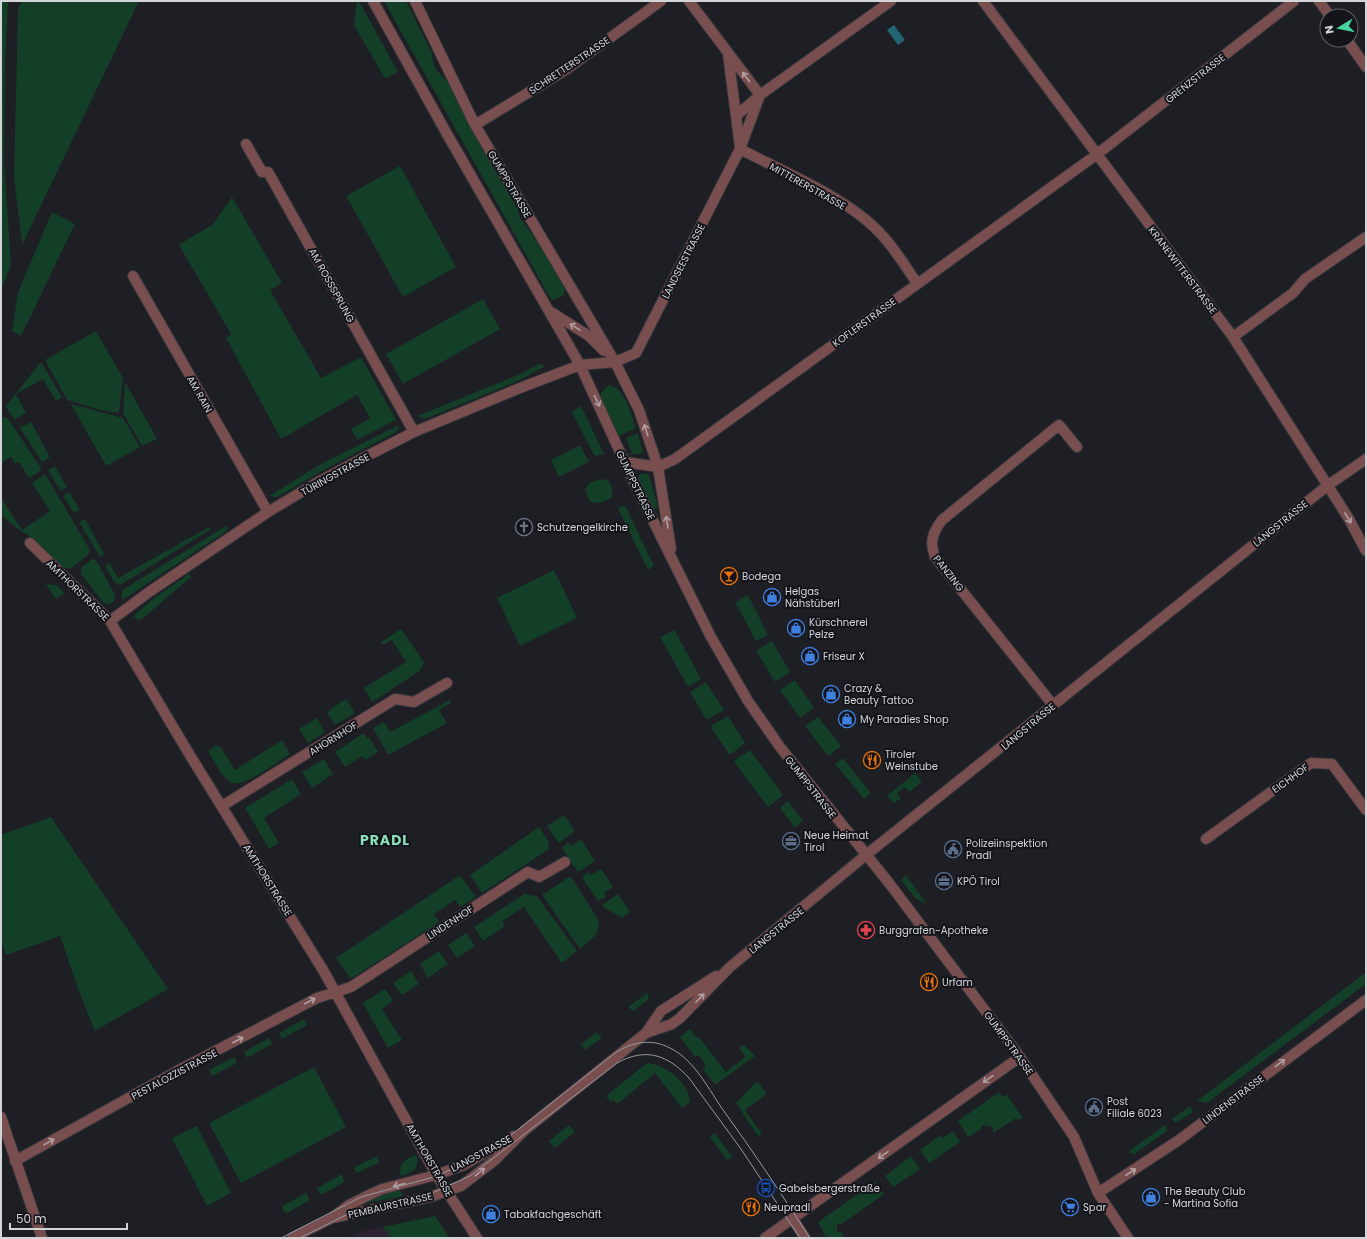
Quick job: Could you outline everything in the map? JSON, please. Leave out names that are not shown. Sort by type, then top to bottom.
[{"type":"street","name":"GUMPPSTRASSE","points":[[373,1],[443,127],[580,365],[673,561],[711,637],[748,701],[780,747],[866,855],[1020,1057],[1074,1137],[1098,1193],[1128,1238]]},
{"type":"street","name":"GUMPPSTRASSE","points":[[415,1],[475,125],[615,362],[639,410],[658,467],[673,561]]},
{"type":"street","name":"SCHRETTERSTRASSE","points":[[475,125],[569,67],[661,1]]},
{"type":"street","points":[[689,1],[760,95]]},
{"type":"street","points":[[736,116],[760,95],[891,1]]},
{"type":"street","name":"KRANEWITTERSTRASSE","points":[[983,1],[1096,155],[1233,337],[1349,519],[1366,551]]},
{"type":"street","name":"GRENZSTRASSE","points":[[1096,155],[1294,1]]},
{"type":"street","points":[[1353,48],[1366,67]]},
{"type":"street","points":[[728,52],[740,149]]},
{"type":"street","name":"LANDSEESTRASSE","points":[[615,362],[636,353],[740,149],[760,95]]},
{"type":"street","name":"AM ROSSSPRUNG","points":[[246,144],[262,172],[268,172],[414,432]]},
{"type":"street","name":"MITTERERSTRASSE","points":[[740,149],[834,198],[859,214],[887,241],[917,283]]},
{"type":"street","name":"KOFLERSTRASSE","points":[[658,467],[675,459],[1096,155]]},
{"type":"street","points":[[1233,337],[1293,293],[1305,279],[1366,237]]},
{"type":"street","name":"AM RAIN","points":[[133,276],[268,512]]},
{"type":"street","name":"GUMPPSTRASSE","points":[[550,312],[589,336],[615,362]]},
{"type":"street","points":[[580,365],[615,362]]},
{"type":"street","name":"TÜRINGSTRASSE","points":[[110,621],[148,592],[268,512],[318,482],[414,432],[580,365]]},
{"type":"street","name":"PANZING","points":[[1054,705],[935,557],[932,539],[942,520],[1059,425],[1077,447]]},
{"type":"street","name":"LANGSTRASSE","points":[[646,1033],[672,1024],[680,1018],[730,967],[866,855],[1036,721],[1327,486],[1366,458]]},
{"type":"street","points":[[625,462],[658,467]]},
{"type":"street","name":"AMTHORSTRASSE","points":[[30,544],[110,621],[323,970],[436,1175],[477,1238]]},
{"type":"street","name":"AHORNHOF","points":[[222,806],[395,699],[414,702],[446,683]]},
{"type":"street","name":"EICHHOF","points":[[1206,839],[1311,763],[1332,764],[1366,810]]},
{"type":"street","name":"LINDENHOF","points":[[335,992],[351,987],[528,872],[539,877],[565,862]]},
{"type":"street","name":"LANGSTRASSE","points":[[447,1192],[461,1186],[487,1167],[525,1130],[646,1033],[661,1011],[730,967]]},
{"type":"street","name":"PESTALOZZISTRASSE","points":[[15,1161],[287,1013],[317,998],[335,992]]},
{"type":"street","name":"LINDENSTRASSE","points":[[1098,1193],[1179,1140],[1366,1000]]},
{"type":"street","points":[[765,1238],[1020,1057]]},
{"type":"street","points":[[1,1117],[42,1238]]},
{"type":"street","name":"LANGSTRASSE","points":[[436,1175],[464,1165],[525,1130]]},
{"type":"street","name":"PEMBAURSTRASSE","points":[[292,1238],[332,1218],[349,1205],[382,1189],[436,1175]]},
{"type":"street","name":"PEMBAURSTRASSE","points":[[332,1218],[411,1202],[447,1192]]},
{"type":"street","points":[[793,1219],[805,1238]]},
{"type":"shaded area","points":[[383,1227],[391,1238],[345,1238],[366,1230]]},
{"type":"green space","points":[[1,1],[8,1],[5,63],[4,162],[11,265],[1,289]]},
{"type":"green space","points":[[22,1],[139,1],[22,245],[14,177],[18,9]]},
{"type":"green space","points":[[357,1],[359,1],[398,72],[387,78],[384,77],[354,25]]},
{"type":"green space","points":[[384,1],[406,1],[432,53],[436,68],[447,80],[518,208],[520,218],[539,244],[565,289],[564,294],[557,299],[552,300],[549,296]]},
{"type":"green space","points":[[400,166],[456,267],[403,297],[346,196]]},
{"type":"green space","points":[[232,197],[282,283],[270,290],[321,378],[361,357],[396,420],[357,440],[351,429],[370,418],[357,395],[281,439],[226,338],[231,334],[179,245],[213,224]]},
{"type":"green space","points":[[52,212],[75,224],[21,336],[12,331],[18,292]]},
{"type":"green space","points":[[483,299],[500,329],[403,384],[386,354]]},
{"type":"green space","points":[[96,331],[123,378],[119,413],[100,410],[67,400],[45,360]]},
{"type":"green space","points":[[41,362],[62,397],[56,401],[43,379],[16,394],[26,413],[14,420],[6,406]]},
{"type":"green space","points":[[539,364],[542,364],[544,367],[518,381],[425,419],[417,416],[518,375]]},
{"type":"green space","points":[[125,382],[157,439],[142,446],[123,413]]},
{"type":"green space","points":[[609,385],[615,387],[627,402],[636,428],[619,436],[601,398],[601,393]]},
{"type":"green space","points":[[71,404],[123,418],[140,447],[106,466]]},
{"type":"green space","points":[[581,406],[604,454],[595,456],[572,412]]},
{"type":"green space","points":[[5,417],[8,418],[42,470],[29,478],[19,462],[15,464],[11,457],[1,463],[1,419]]},
{"type":"green space","points":[[31,422],[50,457],[42,462],[20,428]]},
{"type":"green space","points":[[399,425],[399,429],[396,432],[322,471],[281,495],[276,497],[269,496],[321,464]]},
{"type":"green space","points":[[638,433],[643,453],[628,455],[632,453],[626,438]]},
{"type":"green space","points":[[579,446],[589,462],[559,477],[551,460]]},
{"type":"green space","points":[[55,466],[67,487],[60,491],[48,470]]},
{"type":"green space","points":[[646,473],[649,475],[658,507],[653,510],[638,478],[639,475]]},
{"type":"green space","points":[[45,474],[90,550],[88,555],[70,569],[59,566],[32,538],[11,524],[1,514],[1,498],[22,530],[50,511],[32,483]]},
{"type":"green space","points":[[599,479],[608,480],[612,489],[611,498],[600,503],[590,502],[585,490],[589,483]]},
{"type":"green space","points":[[69,492],[80,510],[74,513],[63,496]]},
{"type":"green space","points":[[625,505],[654,566],[648,570],[618,508]]},
{"type":"green space","points":[[85,519],[104,554],[100,557],[79,522]]},
{"type":"green space","points":[[226,526],[228,530],[124,599],[122,598],[122,592],[124,589]]},
{"type":"green space","points":[[209,527],[210,530],[120,585],[115,583],[105,566],[109,563],[118,578]]},
{"type":"green space","points":[[92,559],[96,560],[115,595],[115,599],[111,604],[106,604],[102,601],[81,574],[81,568]]},
{"type":"green space","points":[[554,570],[577,618],[520,646],[497,598]]},
{"type":"green space","points":[[189,574],[191,577],[142,619],[138,620],[133,616],[154,598]]},
{"type":"green space","points":[[46,584],[56,585],[65,593],[56,599]]},
{"type":"green space","points":[[748,595],[768,635],[756,641],[735,602]]},
{"type":"green space","points":[[401,629],[424,662],[420,671],[372,702],[364,688],[406,662],[392,640],[383,645],[381,642]]},
{"type":"green space","points":[[675,631],[701,679],[688,687],[660,637]]},
{"type":"green space","points":[[772,641],[790,672],[775,682],[756,651]]},
{"type":"green space","points":[[795,680],[814,708],[800,718],[780,690]]},
{"type":"green space","points":[[706,682],[724,710],[708,719],[706,719],[690,692]]},
{"type":"green space","points":[[346,699],[355,713],[335,725],[327,712]]},
{"type":"green space","points":[[450,700],[451,703],[439,710],[447,723],[388,755],[373,728],[384,722],[390,732]]},
{"type":"green space","points":[[728,716],[745,743],[731,754],[729,754],[712,729],[712,725]]},
{"type":"green space","points":[[818,717],[841,746],[828,756],[805,726]]},
{"type":"green space","points":[[317,718],[325,732],[308,743],[299,729]]},
{"type":"green space","points":[[364,733],[367,738],[369,737],[378,752],[365,760],[362,756],[345,767],[335,752]]},
{"type":"green space","points":[[282,740],[290,754],[260,774],[242,782],[235,783],[226,779],[208,751],[216,745],[218,747],[220,746],[235,770]]},
{"type":"green space","points":[[750,750],[783,795],[768,807],[735,763],[735,760]]},
{"type":"green space","points":[[843,758],[871,793],[864,799],[835,764]]},
{"type":"green space","points":[[324,759],[333,774],[312,788],[302,772]]},
{"type":"green space","points":[[915,773],[922,782],[909,792],[905,787],[897,794],[901,799],[893,803],[887,796]]},
{"type":"green space","points":[[292,779],[301,794],[264,818],[279,843],[269,849],[245,808]]},
{"type":"green space","points":[[788,801],[803,821],[795,828],[780,808]]},
{"type":"green space","points":[[564,815],[575,831],[558,842],[547,826]]},
{"type":"green space","points":[[51,817],[168,989],[95,1031],[80,994],[60,936],[6,955],[1,940],[1,835]]},
{"type":"green space","points":[[539,827],[548,841],[549,849],[482,893],[470,875]]},
{"type":"green space","points":[[581,839],[595,861],[580,871],[577,871],[562,848],[568,842],[571,846]]},
{"type":"green space","points":[[601,869],[613,887],[604,893],[606,897],[598,901],[582,877],[588,872],[591,875]]},
{"type":"green space","points":[[460,875],[476,897],[460,907],[455,900],[434,914],[439,922],[352,978],[349,977],[336,958]]},
{"type":"green space","points":[[906,875],[926,903],[916,899],[901,880]]},
{"type":"green space","points":[[569,877],[572,878],[599,921],[597,934],[580,949],[542,895]]},
{"type":"green space","points":[[524,894],[537,896],[577,951],[563,962],[561,962],[524,907],[502,921],[505,926],[483,941],[474,927]]},
{"type":"green space","points":[[618,894],[630,912],[622,918],[602,905]]},
{"type":"green space","points":[[466,933],[475,946],[457,958],[448,945]]},
{"type":"green space","points":[[439,951],[448,964],[428,978],[420,964]]},
{"type":"green space","points":[[411,971],[419,984],[402,995],[393,983]]},
{"type":"green space","points":[[1366,972],[1366,984],[1207,1103],[1197,1101]]},
{"type":"green space","points":[[385,989],[393,1001],[382,1009],[402,1040],[388,1048],[364,1005],[364,1002]]},
{"type":"green space","points":[[647,993],[649,999],[633,1011],[628,1007]]},
{"type":"green space","points":[[304,1019],[307,1025],[282,1039],[279,1033]]},
{"type":"green space","points":[[690,1029],[696,1038],[698,1036],[726,1072],[745,1057],[739,1048],[744,1045],[755,1056],[715,1085],[703,1069],[706,1066],[699,1055],[695,1057],[680,1037]]},
{"type":"green space","points":[[597,1032],[602,1038],[585,1050],[581,1044]]},
{"type":"green space","points":[[269,1038],[272,1044],[247,1058],[244,1052]]},
{"type":"green space","points":[[234,1057],[237,1063],[212,1076],[209,1070]]},
{"type":"green space","points":[[647,1063],[662,1067],[681,1081],[689,1095],[690,1102],[682,1108],[655,1073],[617,1104],[614,1100],[611,1102],[606,1096]]},
{"type":"green space","points":[[314,1067],[346,1127],[241,1183],[209,1123]]},
{"type":"green space","points":[[757,1081],[767,1094],[745,1110],[762,1134],[758,1136],[736,1103]]},
{"type":"green space","points":[[999,1092],[1003,1097],[1007,1095],[1023,1118],[1018,1120],[1016,1118],[993,1133],[993,1127],[982,1125],[981,1129],[968,1137],[958,1121]]},
{"type":"green space","points":[[1190,1106],[1193,1110],[1192,1113],[1175,1123],[1172,1119]]},
{"type":"green space","points":[[1166,1124],[1167,1131],[1134,1154],[1128,1152]]},
{"type":"green space","points":[[569,1125],[575,1132],[555,1148],[549,1141]]},
{"type":"green space","points":[[197,1126],[231,1193],[207,1206],[172,1138]]},
{"type":"green space","points":[[953,1131],[960,1142],[929,1163],[920,1150],[940,1135],[942,1138]]},
{"type":"green space","points":[[715,1133],[732,1157],[727,1160],[710,1137]]},
{"type":"green space","points":[[416,1155],[417,1166],[415,1169],[401,1176],[400,1168],[403,1162]]},
{"type":"green space","points":[[377,1156],[379,1161],[378,1163],[357,1173],[353,1168]]},
{"type":"green space","points":[[911,1156],[920,1169],[893,1187],[885,1176]]},
{"type":"green space","points":[[342,1174],[344,1182],[323,1194],[320,1193],[317,1188]]},
{"type":"green space","points":[[875,1182],[884,1194],[842,1224],[837,1224],[837,1232],[841,1232],[845,1238],[826,1238],[818,1222]]},
{"type":"green space","points":[[400,1190],[403,1196],[366,1203],[365,1201],[373,1197]]},
{"type":"green space","points":[[306,1193],[309,1199],[308,1201],[287,1213],[284,1212],[282,1206]]},
{"type":"green space","points":[[435,1216],[450,1238],[391,1238],[383,1227]]},
{"type":"water","points":[[894,25],[905,40],[898,45],[887,30]]},
{"type":"tram line","points":[[281,1238],[361,1197],[437,1176],[467,1162],[510,1136],[621,1049],[635,1044],[649,1042],[670,1048],[693,1066],[810,1238]]},
{"type":"tram line","points":[[300,1238],[354,1211],[432,1193],[470,1176],[617,1063],[638,1055],[656,1056],[665,1059],[681,1070],[689,1078],[741,1149],[800,1238]]},
{"type":"place","name":"Schutzengelkirche","points":[[524,527]]},
{"type":"place","name":"Bodega","points":[[729,576]]},
{"type":"place","name":"Helgas Nähstüberl","points":[[772,597]]},
{"type":"place","name":"Kürschnerei Pelze","points":[[796,628]]},
{"type":"place","name":"Friseur X","points":[[810,656]]},
{"type":"place","name":"Crazy & Beauty Tattoo","points":[[831,694]]},
{"type":"place","name":"My Paradies Shop","points":[[847,719]]},
{"type":"place","name":"Tiroler Weinstube","points":[[872,760]]},
{"type":"place","name":"Neue Heimat Tirol","points":[[791,841]]},
{"type":"place","name":"Polizeiinspektion Pradl","points":[[953,849]]},
{"type":"place","name":"KPÖ Tirol","points":[[944,881]]},
{"type":"place","name":"Burggrafen-Apotheke","points":[[866,930]]},
{"type":"place","name":"Urfam","points":[[929,982]]},
{"type":"place","name":"Post Filiale 6023","points":[[1094,1107]]},
{"type":"place","name":"Gabelsbergerstraße","points":[[766,1188]]},
{"type":"place","name":"The Beauty Club - Martina Sofia","points":[[1151,1197]]},
{"type":"place","name":"Neupradl","points":[[751,1207]]},
{"type":"place","name":"Spar","points":[[1070,1207]]},
{"type":"place","name":"Tabakfachgeschäft","points":[[491,1214]]},
{"type":"district","name":"PRADL","points":[[385,840]]}]
